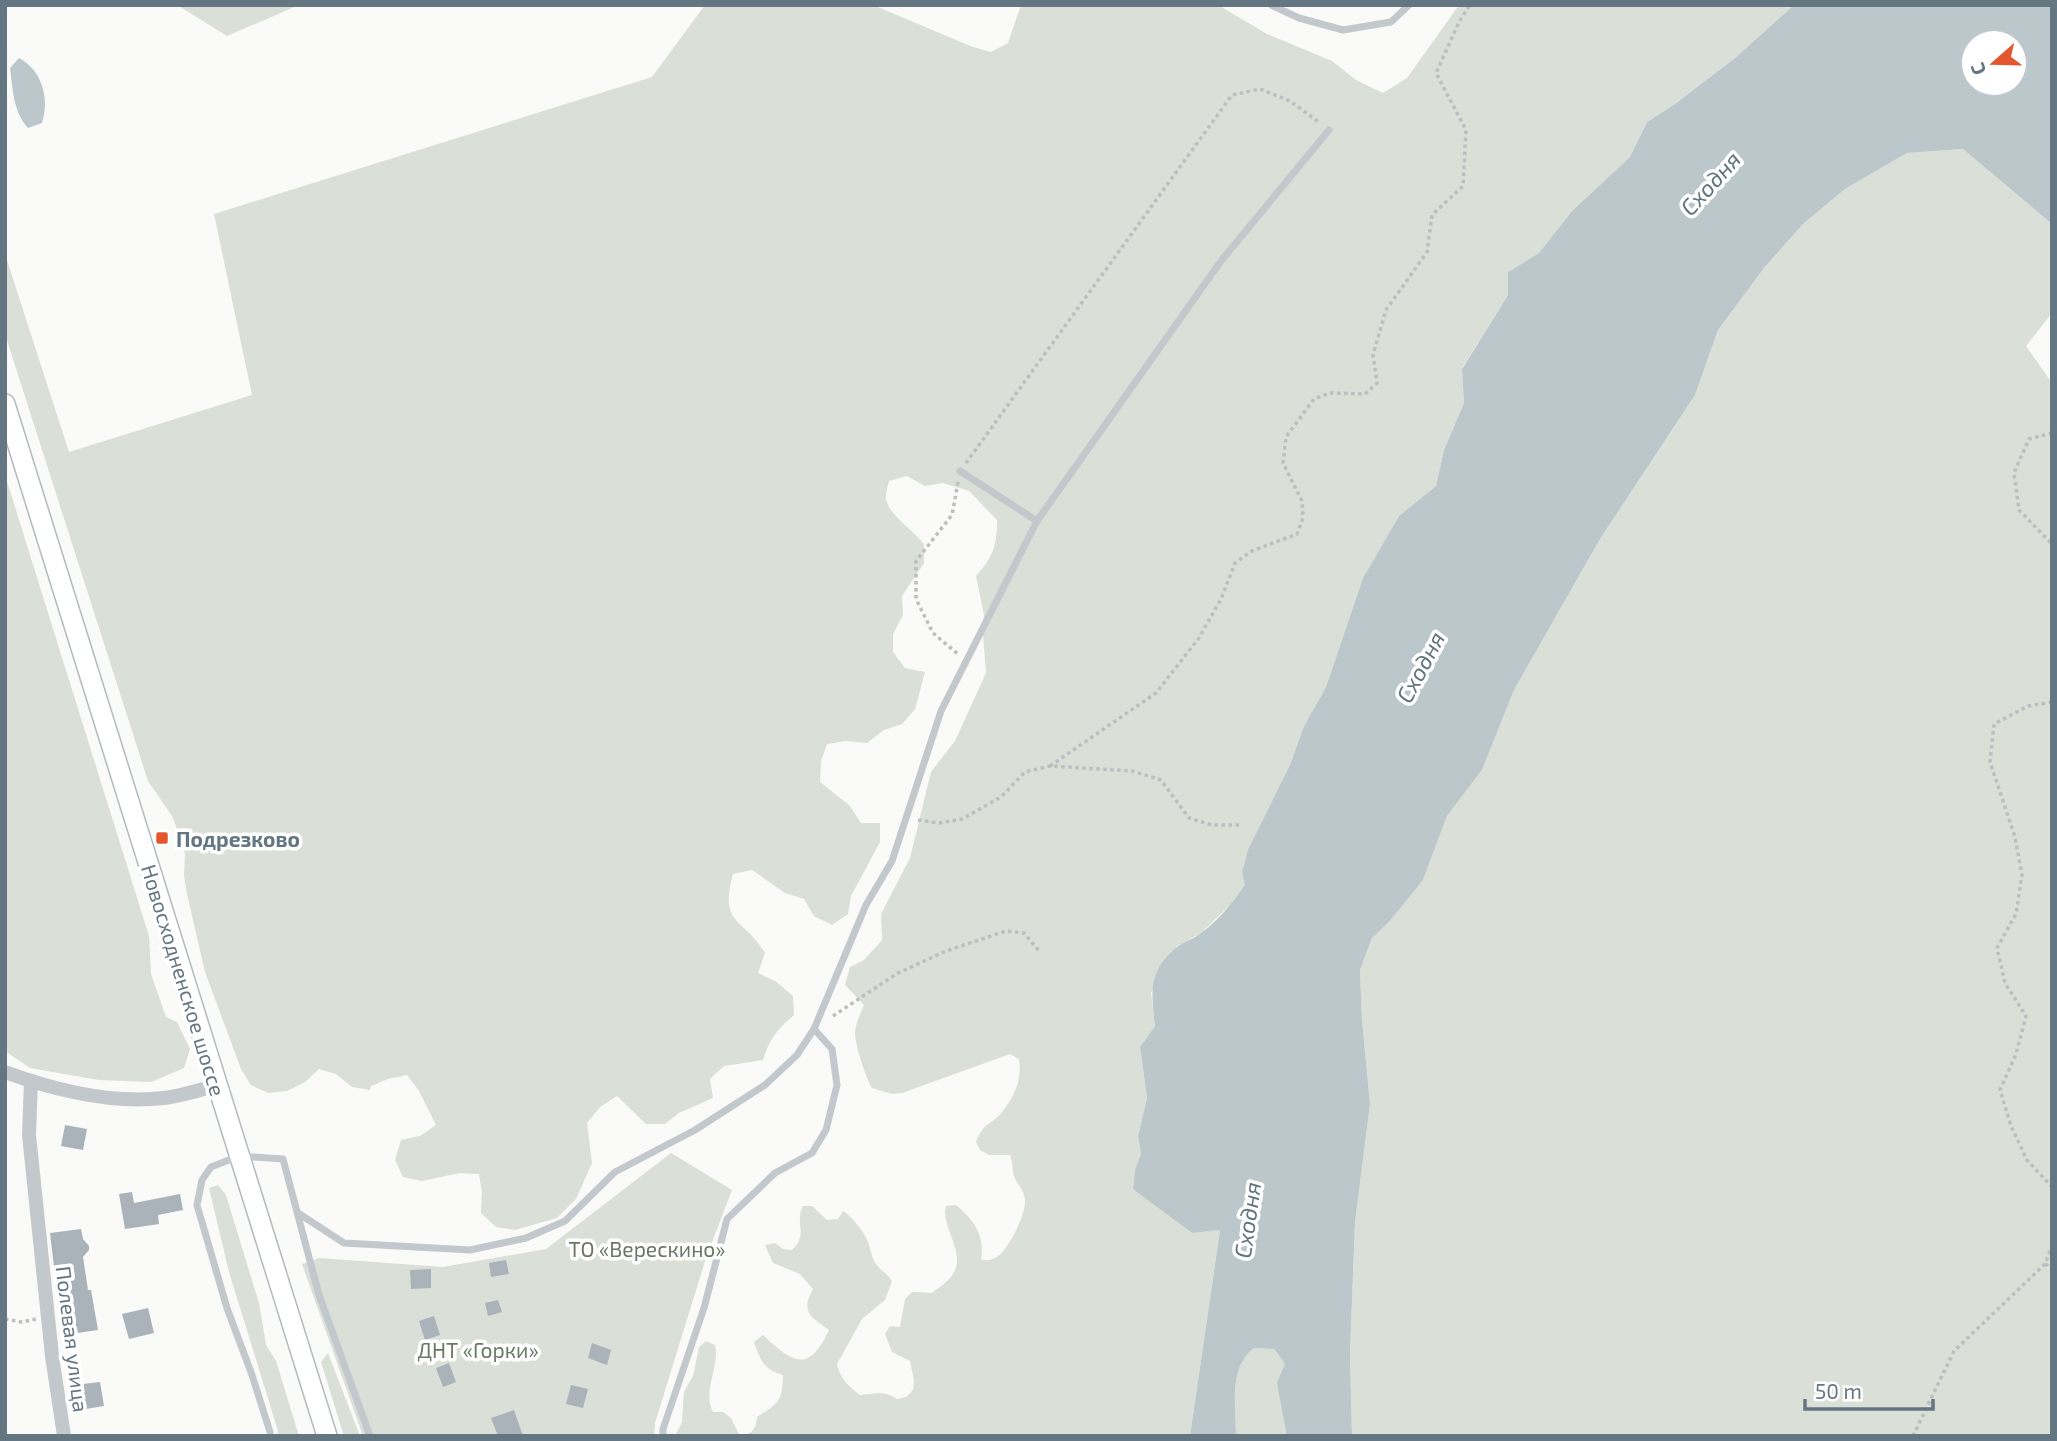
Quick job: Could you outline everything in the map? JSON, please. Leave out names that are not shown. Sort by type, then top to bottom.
[{"type":"main road","name":"Новосходненское шоссе","points":[[5,404],[327,1436]]},
{"type":"street","points":[[5,1072],[31,1081],[132,1100],[165,1098],[217,1085]]},
{"type":"street","name":"Полевая улица","points":[[31,1081],[29,1135],[48,1317],[64,1436]]},
{"type":"lane","points":[[1271,5],[1299,18],[1343,30],[1391,22],[1409,5]]},
{"type":"lane","points":[[298,1213],[344,1243],[470,1250],[526,1238],[565,1221],[615,1172],[695,1130],[765,1085],[797,1055],[814,1029],[866,905],[892,861],[941,711],[1037,521],[1222,261],[1329,130]]},
{"type":"lane","points":[[960,471],[1037,521]]},
{"type":"lane","points":[[663,1436],[663,1429],[704,1308],[727,1219],[775,1173],[812,1153],[826,1130],[837,1085],[832,1049],[814,1029]]},
{"type":"lane","points":[[270,1432],[253,1375],[227,1308],[197,1205],[201,1180],[211,1167],[239,1156],[283,1159],[319,1295],[370,1436]]},
{"type":"path","points":[[1050,766],[1156,692],[1199,638],[1221,599],[1236,563],[1252,551],[1297,534],[1303,518],[1302,500],[1283,463],[1286,437],[1314,399],[1330,393],[1365,394],[1377,383],[1373,355],[1386,310],[1427,252],[1432,215],[1463,186],[1466,130],[1436,73],[1459,22],[1470,5]]},
{"type":"path","points":[[966,661],[933,633],[916,600],[916,561],[952,515],[960,471],[1232,95],[1260,89],[1290,101],[1329,130]]},
{"type":"path","points":[[2052,433],[2029,439],[2014,473],[2018,510],[2052,544]]},
{"type":"path","points":[[2052,702],[2028,706],[1994,724],[1990,762],[2015,837],[2022,875],[2016,914],[1997,948],[2005,984],[2026,1016],[2016,1054],[2000,1090],[2011,1126],[2027,1160],[2052,1186]]},
{"type":"path","points":[[905,818],[940,823],[962,819],[1001,797],[1026,772],[1050,766],[1132,771],[1161,780],[1189,818],[1212,825],[1239,825]]},
{"type":"path","points":[[814,1029],[898,973],[946,951],[1006,931],[1024,933],[1040,952]]},
{"type":"path","points":[[1913,1436],[1954,1351],[2045,1264],[2052,1246]]},
{"type":"path","points":[[2045,1264],[2052,1268]]},
{"type":"path","points":[[5,1319],[22,1322],[48,1317]]},
{"type":"green space","points":[[177,5],[299,5],[227,36]]},
{"type":"green space","points":[[705,5],[873,5],[991,52],[1008,43],[1021,5],[1218,5],[1267,34],[1332,61],[1356,80],[1383,93],[1407,78],[1459,5],[1794,5],[1735,58],[1647,122],[1630,157],[1572,211],[1539,253],[1508,272],[1508,295],[1462,368],[1464,403],[1444,450],[1436,486],[1399,516],[1363,578],[1326,687],[1304,726],[1290,765],[1242,872],[1246,885],[1201,933],[1177,946],[1151,993],[1155,1026],[1140,1047],[1147,1098],[1138,1136],[1141,1154],[1135,1169],[1133,1188],[1192,1233],[1220,1230],[1190,1436],[740,1436],[753,1431],[757,1417],[775,1405],[782,1391],[783,1375],[771,1370],[764,1363],[754,1342],[763,1335],[783,1352],[799,1360],[814,1354],[829,1330],[809,1313],[807,1303],[813,1289],[800,1274],[773,1263],[765,1245],[775,1243],[783,1249],[792,1250],[800,1239],[803,1206],[812,1206],[827,1220],[838,1219],[843,1211],[864,1233],[876,1264],[892,1281],[885,1300],[862,1319],[837,1364],[845,1381],[860,1395],[874,1393],[897,1399],[906,1397],[913,1390],[914,1380],[910,1361],[892,1352],[885,1334],[890,1326],[900,1327],[905,1299],[912,1292],[932,1293],[953,1274],[957,1257],[945,1214],[946,1206],[956,1205],[973,1223],[980,1235],[981,1260],[987,1260],[997,1257],[1011,1240],[1025,1206],[1010,1155],[989,1155],[980,1150],[976,1142],[982,1130],[1011,1100],[1018,1080],[1019,1059],[1010,1054],[902,1093],[892,1094],[872,1088],[855,1038],[856,1026],[864,1005],[845,985],[850,967],[864,960],[882,940],[881,914],[910,858],[931,772],[955,741],[986,673],[984,615],[976,576],[993,551],[997,520],[969,491],[943,483],[925,486],[907,476],[889,481],[886,495],[888,505],[924,544],[924,563],[902,596],[903,615],[893,634],[893,652],[905,668],[925,672],[915,709],[902,724],[884,730],[867,743],[846,741],[827,744],[821,761],[820,782],[850,806],[861,823],[880,823],[880,842],[851,896],[848,914],[832,925],[814,916],[804,899],[785,893],[752,870],[733,874],[729,891],[731,913],[765,953],[758,973],[775,981],[793,996],[794,1015],[775,1035],[763,1060],[724,1066],[710,1079],[713,1098],[679,1113],[665,1124],[646,1124],[617,1096],[600,1107],[587,1123],[592,1163],[576,1199],[557,1218],[515,1230],[496,1227],[481,1213],[479,1174],[460,1173],[422,1181],[403,1177],[395,1160],[401,1140],[420,1136],[436,1125],[419,1091],[407,1075],[388,1079],[371,1086],[370,1090],[352,1087],[336,1074],[319,1069],[305,1082],[287,1091],[268,1093],[251,1085],[241,1069],[205,972],[187,894],[185,854],[179,834],[172,816],[148,781],[5,334],[5,254],[69,452],[252,395],[214,214],[652,77]]},
{"type":"green space","points":[[1963,149],[2052,224],[2052,313],[2026,346],[2052,383],[2052,1436],[1352,1436],[1350,1354],[1355,1222],[1370,1104],[1360,970],[1372,938],[1390,921],[1423,880],[1447,816],[1482,770],[1514,690],[1600,539],[1695,395],[1718,330],[1764,268],[1803,224],[1845,189],[1907,153]]},
{"type":"green space","points":[[5,475],[149,936],[151,974],[166,1017],[177,1022],[190,1049],[184,1068],[151,1082],[99,1080],[30,1068],[5,1051]]},
{"type":"green space","points":[[671,1153],[732,1190],[706,1258],[655,1423],[654,1436],[363,1436],[302,1264],[319,1258],[443,1267],[546,1249]]},
{"type":"green space","points":[[218,1185],[226,1195],[259,1303],[266,1345],[276,1361],[299,1436],[277,1436],[278,1431],[229,1272],[209,1188]]},
{"type":"green space","points":[[706,1341],[715,1345],[716,1354],[710,1404],[713,1412],[723,1412],[731,1418],[740,1436],[675,1436],[682,1422],[684,1392],[693,1376],[699,1347]]},
{"type":"green space","points":[[1254,1348],[1274,1349],[1285,1364],[1287,1436],[1236,1436],[1237,1377],[1240,1366]]},
{"type":"green space","points":[[328,1353],[360,1436],[344,1436],[321,1362]]},
{"type":"water","name":"Сходня","points":[[1794,5],[2052,5],[2052,224],[1963,149],[1907,153],[1845,189],[1803,224],[1764,268],[1718,330],[1695,395],[1600,539],[1514,690],[1482,770],[1447,816],[1423,880],[1390,921],[1372,938],[1360,970],[1370,1104],[1355,1222],[1350,1354],[1352,1436],[1287,1436],[1277,1383],[1285,1364],[1274,1349],[1254,1348],[1240,1366],[1237,1377],[1236,1436],[1190,1436],[1220,1230],[1192,1233],[1133,1189],[1135,1169],[1141,1154],[1138,1136],[1147,1098],[1140,1047],[1155,1026],[1153,992],[1156,974],[1168,956],[1180,945],[1213,923],[1245,885],[1242,872],[1248,850],[1290,765],[1304,726],[1326,687],[1363,578],[1399,516],[1436,486],[1444,450],[1464,403],[1462,369],[1508,295],[1508,272],[1539,253],[1572,211],[1630,157],[1647,122],[1735,58]]},
{"type":"water","points":[[19,58],[33,70],[44,95],[42,123],[28,128],[14,100],[10,68]]},
{"type":"building","points":[[65,1125],[87,1129],[83,1150],[61,1146]]},
{"type":"building","points":[[132,1192],[134,1203],[180,1194],[183,1210],[158,1215],[159,1224],[125,1229],[119,1194]]},
{"type":"building","points":[[81,1229],[83,1239],[89,1246],[83,1257],[98,1330],[71,1334],[62,1266],[54,1267],[50,1233]]},
{"type":"building","points":[[506,1260],[509,1274],[491,1277],[489,1263]]},
{"type":"building","points":[[431,1269],[431,1288],[411,1289],[410,1270]]},
{"type":"building","points":[[498,1300],[502,1312],[488,1316],[485,1303]]},
{"type":"building","points":[[148,1308],[154,1333],[129,1339],[122,1314]]},
{"type":"building","points":[[434,1316],[440,1335],[425,1340],[419,1321]]},
{"type":"building","points":[[592,1343],[611,1350],[607,1365],[588,1358]]},
{"type":"building","points":[[449,1363],[456,1382],[443,1387],[436,1368]]},
{"type":"building","points":[[100,1382],[104,1406],[79,1410],[74,1385]]},
{"type":"building","points":[[571,1385],[588,1389],[583,1408],[566,1404]]},
{"type":"building","points":[[514,1410],[523,1436],[498,1436],[491,1418]]},
{"type":"place","name":"Подрезково","points":[[162,838]]},
{"type":"park label","name":"ТО «Верескино»","points":[[647,1248]]},
{"type":"park label","name":"ДНТ «Горки»","points":[[478,1349]]}]
